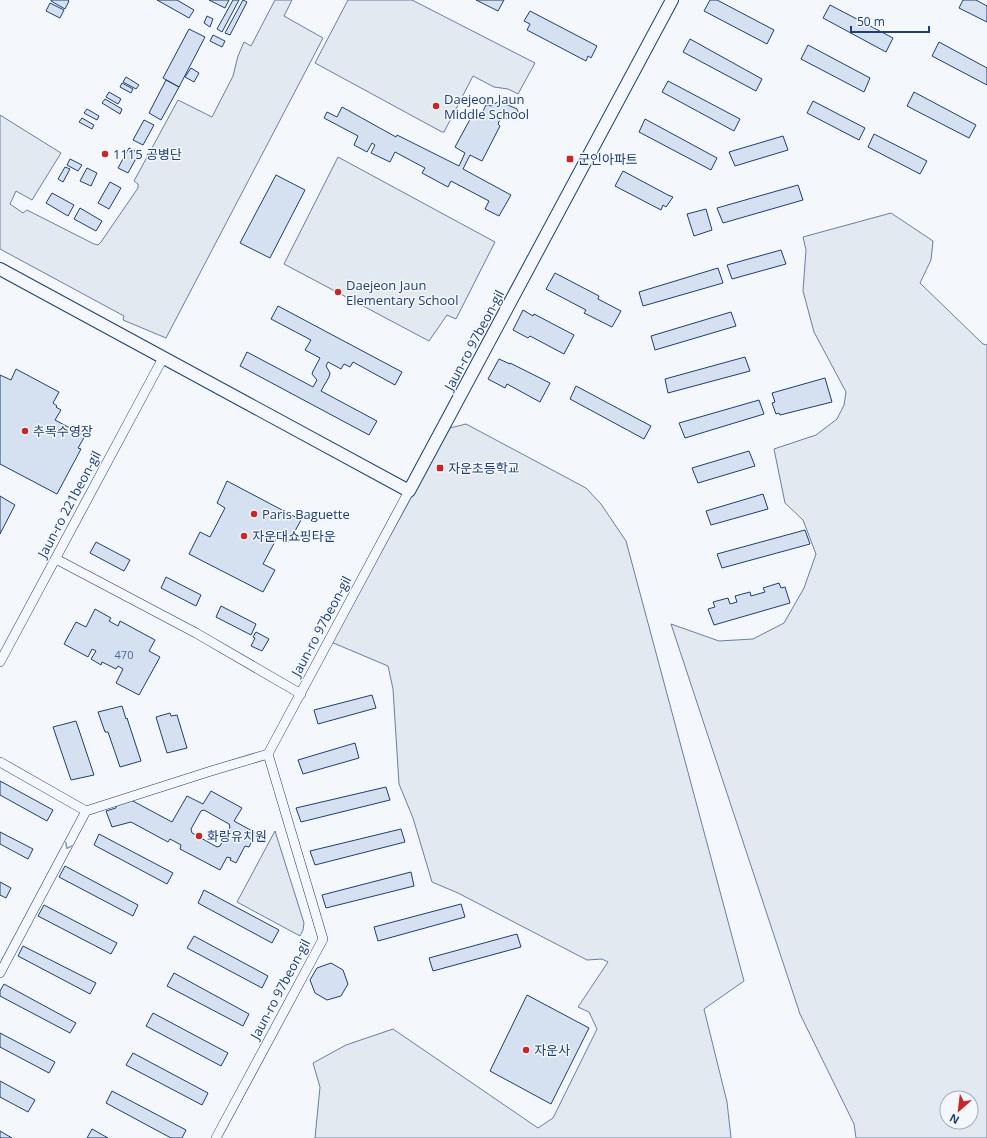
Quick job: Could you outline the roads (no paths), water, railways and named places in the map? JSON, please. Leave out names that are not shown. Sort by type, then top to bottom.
[{"type":"street","name":"Jaun-ro 97beon-gil","points":[[216,1138],[323,939],[268,754],[672,0]]},
{"type":"street","points":[[0,269],[409,491]]},
{"type":"street","name":"Jaun-ro 221beon-gil","points":[[0,662],[163,358]]},
{"type":"street","name":"Jaun-ro 97beon-gil","points":[[56,559],[196,633],[301,694]]},
{"type":"street","points":[[0,973],[86,811],[268,754]]},
{"type":"street","points":[[0,762],[86,811]]},
{"type":"place","name":"Daejeon Jaun Middle School","points":[[436,106]]},
{"type":"place","name":"1115 공병단","points":[[105,154]]},
{"type":"place","name":"군인아파트","points":[[570,159]]},
{"type":"place","name":"Daejeon Jaun Elementary School","points":[[338,292]]},
{"type":"place","name":"추목수영장","points":[[25,431]]},
{"type":"place","name":"자운초등학교","points":[[440,468]]},
{"type":"place","name":"Paris Baguette","points":[[254,514]]},
{"type":"place","name":"자운대쇼핑타운","points":[[244,536]]},
{"type":"place","name":"화랑유치원","points":[[199,836]]},
{"type":"place","name":"자운사","points":[[526,1050]]}]
